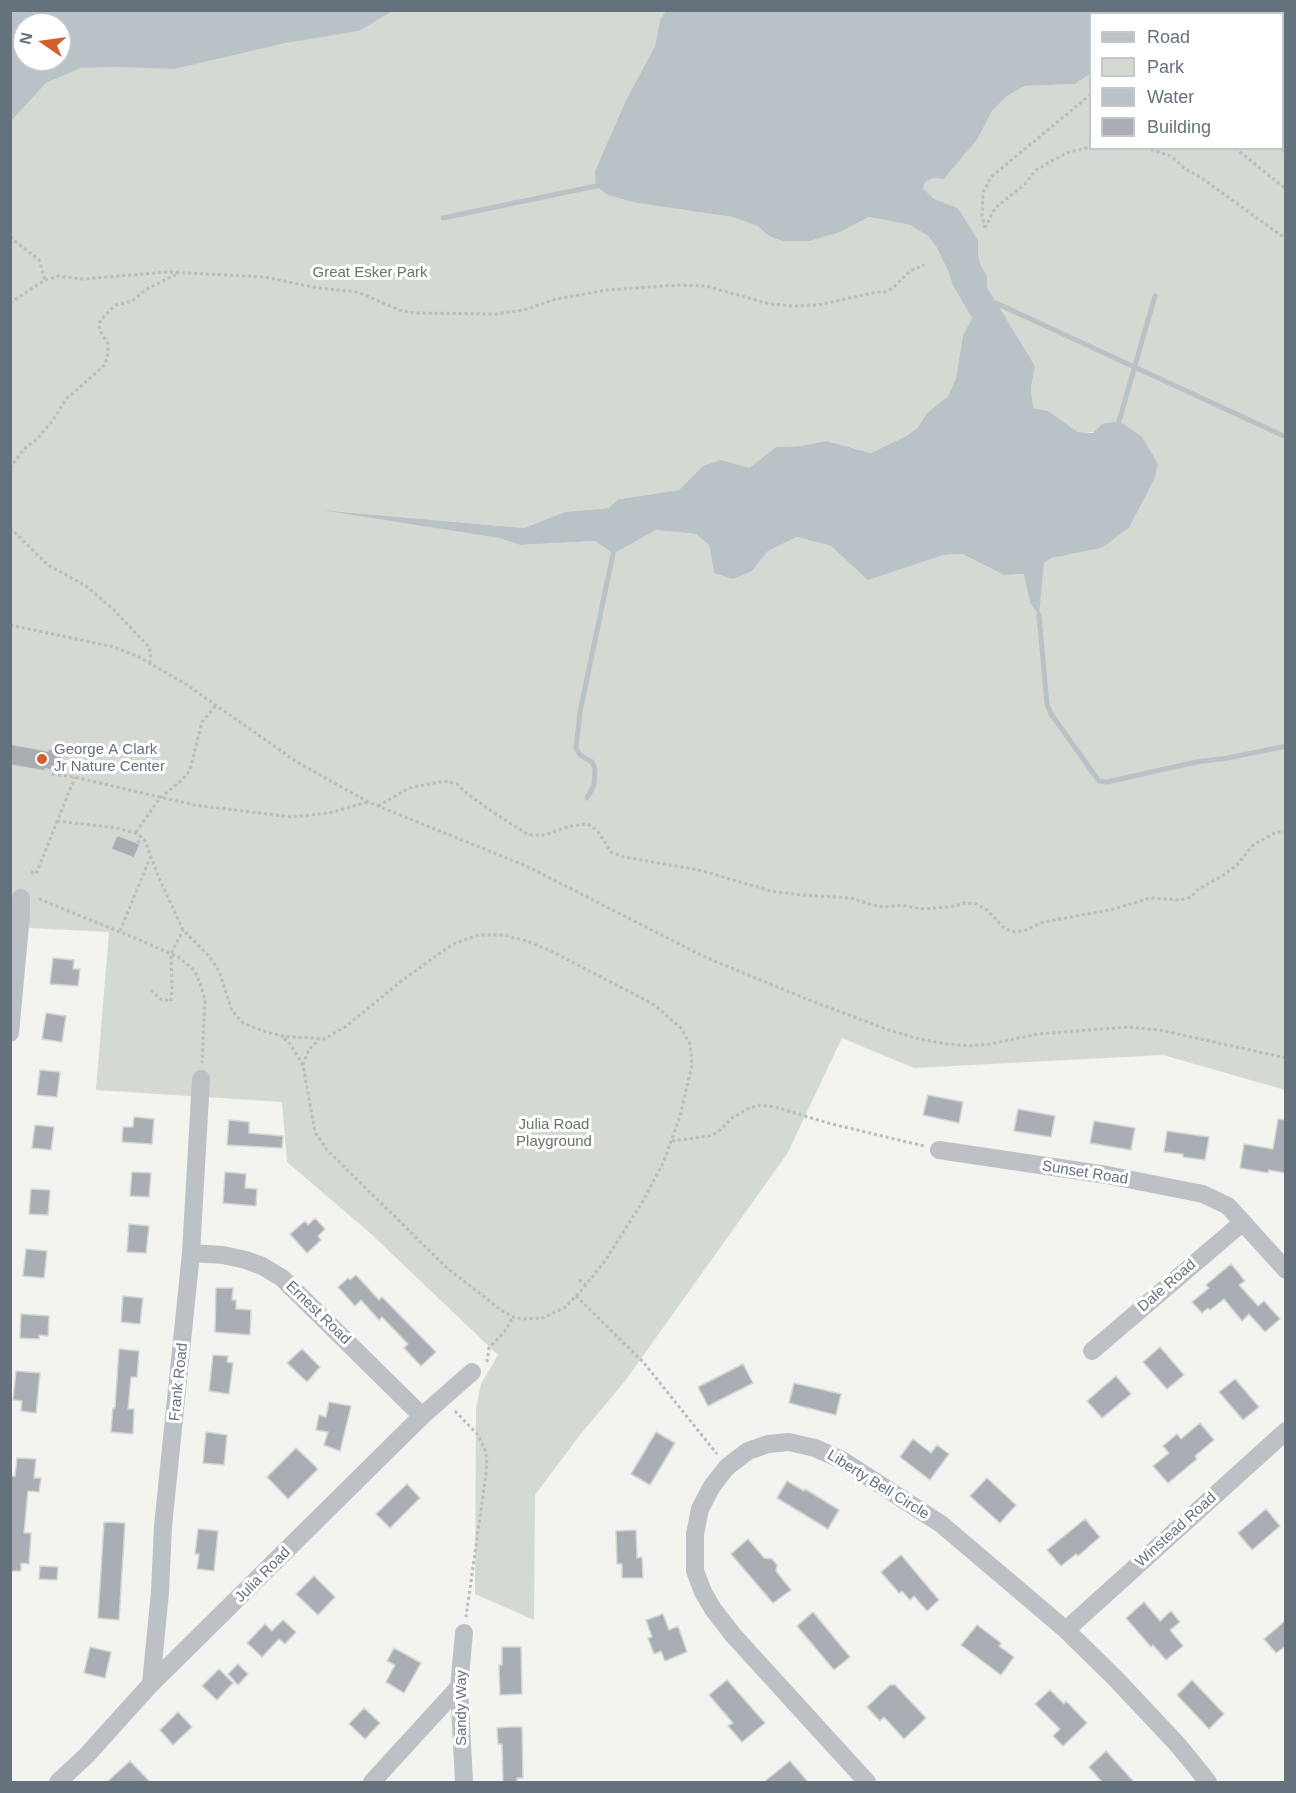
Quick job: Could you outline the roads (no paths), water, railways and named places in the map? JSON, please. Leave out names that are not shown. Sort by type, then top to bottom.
[{"type":"street","points":[[10,1034],[21,915],[26,897]]},
{"type":"street","name":"Frank Road","points":[[151,1684],[160,1592],[163,1526],[191,1253],[201,1079]]},
{"type":"street","name":"Sunset Road","points":[[939,1150],[1107,1176],[1203,1194],[1228,1206],[1243,1222]]},
{"type":"street","points":[[1243,1222],[1286,1270]]},
{"type":"street","name":"Dale Road","points":[[1092,1351],[1243,1222]]},
{"type":"street","name":"Ernest Road","points":[[191,1253],[223,1255],[246,1260],[282,1278],[422,1416]]},
{"type":"street","name":"Julia Road","points":[[58,1782],[86,1756],[151,1684],[422,1416],[479,1367]]},
{"type":"street","name":"Winstead Road","points":[[1066,1630],[1286,1431]]},
{"type":"street","name":"Liberty Bell Circle","points":[[867,1782],[733,1635],[713,1609],[695,1571],[695,1534],[700,1509],[712,1486],[728,1467],[748,1451],[768,1444],[789,1442],[814,1448],[842,1460],[940,1524],[1066,1630],[1178,1745],[1208,1782]]},
{"type":"street","name":"Sandy Way","points":[[464,1634],[459,1687],[464,1782]]},
{"type":"street","points":[[372,1782],[459,1687]]},
{"type":"water","points":[[11,10],[393,10],[359,31],[285,43],[174,69],[81,68],[72,72],[72,12],[12,12],[12,72],[72,72],[46,83],[11,121]]},
{"type":"water","points":[[666,11],[1285,11],[1285,154],[1280,150],[1284,150],[1284,12],[1089,12],[1089,75],[1075,84],[1025,86],[1007,96],[992,111],[977,140],[944,179],[934,178],[925,182],[923,189],[935,199],[958,208],[978,240],[978,253],[981,266],[987,275],[987,287],[1035,366],[1031,388],[1033,408],[1048,411],[1078,432],[1093,433],[1102,424],[1119,421],[1142,437],[1158,464],[1154,480],[1129,528],[1102,548],[1052,558],[1044,563],[1039,615],[1030,603],[1024,574],[1004,575],[962,554],[944,555],[868,580],[831,546],[797,537],[768,551],[752,571],[733,579],[714,573],[709,545],[696,534],[656,530],[613,554],[595,541],[520,545],[499,538],[321,510],[524,528],[565,512],[608,508],[619,499],[679,490],[703,466],[721,460],[749,468],[776,447],[800,446],[827,441],[871,453],[908,435],[918,427],[927,413],[948,396],[956,378],[963,335],[972,318],[953,286],[937,248],[928,236],[910,225],[869,217],[838,233],[810,241],[782,241],[769,236],[757,226],[732,217],[637,203],[608,195],[596,186],[595,171],[626,100],[655,46],[660,19]]},
{"type":"waterway","points":[[443,218],[596,186]]},
{"type":"waterway","points":[[1119,421],[1155,296]]},
{"type":"waterway","points":[[996,303],[1286,437]]},
{"type":"waterway","points":[[587,798],[594,785],[595,769],[592,762],[580,755],[576,748],[580,712],[613,554]]},
{"type":"waterway","points":[[1039,615],[1047,704],[1051,714],[1099,781],[1107,782],[1196,762],[1286,746]]},
{"type":"place","name":"George A Clark Jr Nature Center","points":[[42,759]]},
{"type":"park label","name":"Great Esker Park","points":[[370,273]]},
{"type":"park label","name":"Julia Road Playground","points":[[554,1134]]}]
